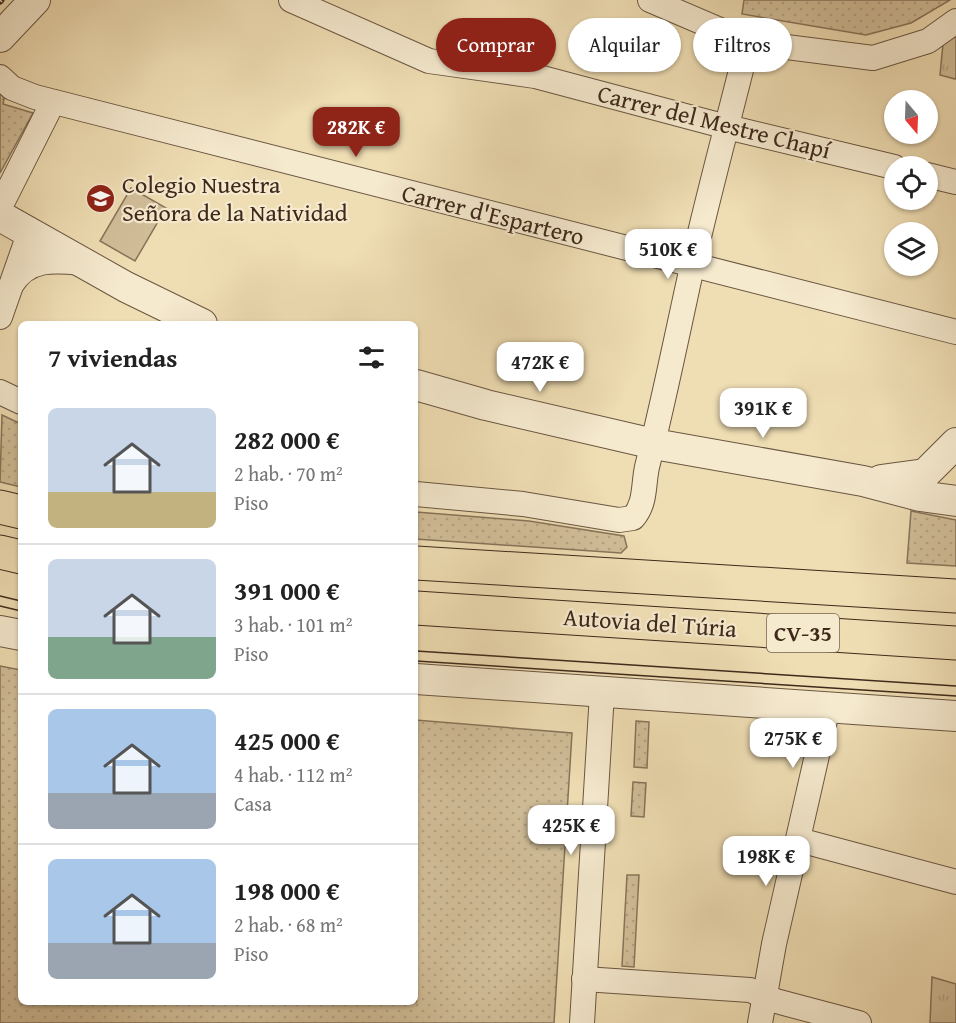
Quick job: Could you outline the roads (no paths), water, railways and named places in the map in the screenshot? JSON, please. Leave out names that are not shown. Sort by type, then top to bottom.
[{"type":"highway","points":[[0,507],[18,511]]},
{"type":"highway","points":[[0,552],[18,556]]},
{"type":"highway","name":"Autovia del Túria","points":[[418,563],[947,591]]},
{"type":"highway","name":"Autovia del Túria","points":[[418,608],[956,643]]},
{"type":"street","points":[[1,37],[35,0]]},
{"type":"street","name":"Carrer del Mestre Chapí","points":[[291,0],[429,61],[535,76],[727,127],[884,165]]},
{"type":"street","points":[[650,0],[693,18]]},
{"type":"street","points":[[792,48],[873,58],[928,41],[956,21]]},
{"type":"street","points":[[418,494],[523,504],[618,520],[633,518],[642,504],[646,474],[693,266],[741,72]]},
{"type":"street","name":"Carrer d'Espartero","points":[[0,77],[22,94],[956,332]]},
{"type":"street","points":[[0,207],[53,102]]},
{"type":"street","points":[[938,178],[956,182]]},
{"type":"street","points":[[0,216],[81,263],[196,321]]},
{"type":"street","points":[[0,315],[29,234]]},
{"type":"street","points":[[9,288],[23,271],[33,264],[56,261],[81,263]]},
{"type":"street","points":[[418,386],[486,405],[654,444],[863,481],[920,496],[956,501]]},
{"type":"street","points":[[0,392],[18,401]]},
{"type":"street","points":[[863,481],[917,477],[925,474],[956,443]]},
{"type":"street","points":[[863,481],[921,483],[956,475]]},
{"type":"street","points":[[0,631],[18,634]]},
{"type":"street","points":[[418,679],[956,716]]},
{"type":"street","points":[[582,1023],[602,693]]},
{"type":"street","points":[[760,1023],[763,996],[828,707]]},
{"type":"street","points":[[799,840],[956,882]]},
{"type":"street","points":[[584,979],[739,989],[859,1023]]},
{"type":"tram line","points":[[0,596],[18,600]]},
{"type":"tram line","points":[[0,606],[18,610]]},
{"type":"tram line","points":[[418,651],[956,686]]},
{"type":"tram line","points":[[418,661],[956,696]]},
{"type":"place","name":"Colegio Nuestra Señora de la Natividad","points":[[101,199]]}]
